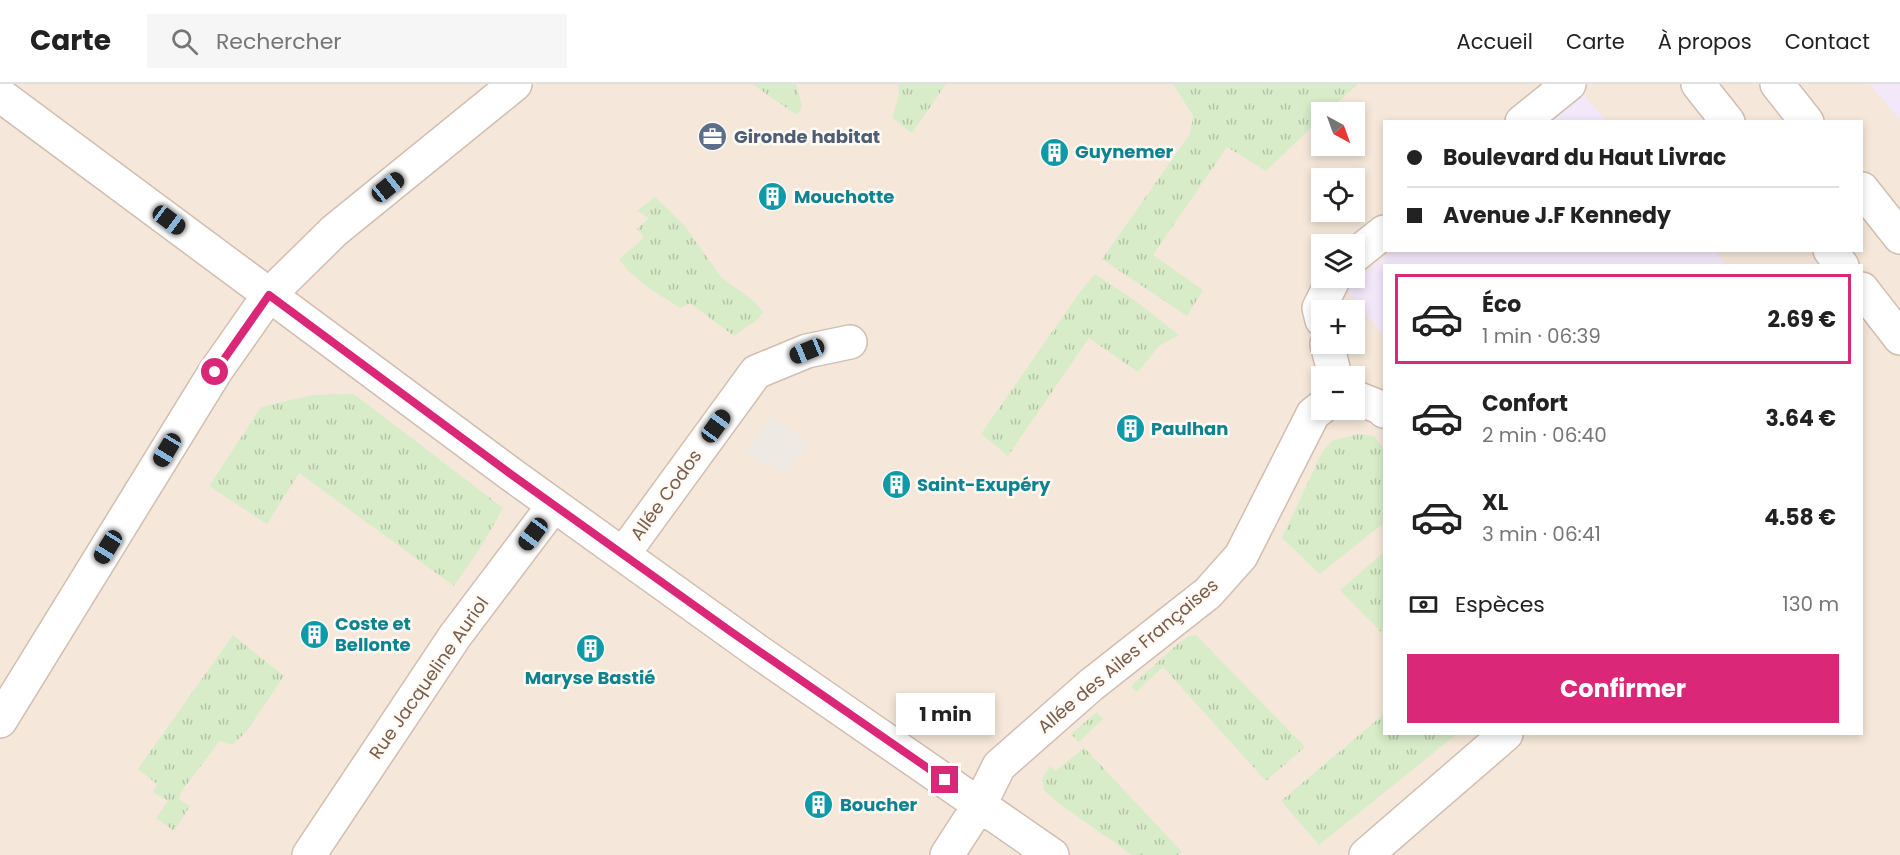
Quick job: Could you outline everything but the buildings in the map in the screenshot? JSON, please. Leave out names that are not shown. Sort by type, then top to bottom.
[{"type":"street","points":[[0,721],[215,372],[269,295],[334,231],[515,84]]},
{"type":"street","points":[[1524,120],[1569,84]]},
{"type":"street","points":[[1698,84],[1726,120]]},
{"type":"street","points":[[1777,84],[1805,120]]},
{"type":"street","points":[[0,95],[554,505],[624,553],[760,653],[1052,855]]},
{"type":"street","points":[[1863,190],[1900,237]]},
{"type":"street","points":[[1365,247],[1383,233]]},
{"type":"street","points":[[1863,291],[1900,338]]},
{"type":"street","name":"Allée Codos","points":[[624,553],[756,372],[807,351],[850,342]]},
{"type":"street","points":[[1365,402],[1383,410]]},
{"type":"street","name":"Allée des Ailes Françaises","points":[[980,804],[999,765],[1091,685],[1208,593],[1241,556],[1311,418]]},
{"type":"street","name":"Rue Jacqueline Auriol","points":[[309,855],[455,636],[554,505]]},
{"type":"street","points":[[1366,855],[1505,735]]},
{"type":"street","points":[[947,855],[980,804]]},
{"type":"shaded area","points":[[0,84],[1900,84],[1900,855],[0,855]]},
{"type":"shaded area","points":[[1870,84],[1900,84],[1900,120]]},
{"type":"shaded area","points":[[1583,94],[1605,120],[1551,120]]},
{"type":"shaded area","points":[[1391,252],[1716,252],[1726,264],[1383,264],[1383,335],[1365,313],[1365,300],[1354,300],[1345,289],[1365,288],[1365,273]]},
{"type":"shaded area","points":[[772,416],[808,443],[786,474],[768,463],[764,466],[745,452]]},
{"type":"green space","points":[[752,84],[796,84],[802,106],[797,115]]},
{"type":"green space","points":[[898,84],[946,84],[912,133],[892,118],[899,95]]},
{"type":"green space","points":[[1173,84],[1358,84],[1338,102],[1311,102],[1311,128],[1266,171],[1227,147],[1153,255],[1203,290],[1187,316],[1102,259],[1190,134],[1193,116]]},
{"type":"green space","points":[[655,197],[684,225],[721,277],[755,302],[763,312],[758,319],[734,336],[690,303],[680,308],[655,292],[632,274],[619,259],[644,238],[637,229],[649,218],[637,211]]},
{"type":"green space","points":[[1095,274],[1137,302],[1179,335],[1159,346],[1138,372],[1089,338],[1008,456],[981,434],[1077,296]]},
{"type":"green space","points":[[354,394],[503,508],[482,545],[454,586],[299,473],[267,524],[209,486],[261,407],[313,395]]},
{"type":"green space","points":[[1359,434],[1374,436],[1383,448],[1383,524],[1320,574],[1282,538],[1322,452],[1332,441]]},
{"type":"green space","points":[[1383,553],[1383,634],[1340,590]]},
{"type":"green space","points":[[233,635],[284,676],[247,731],[232,745],[220,741],[181,792],[179,799],[190,806],[174,831],[156,818],[168,801],[153,792],[157,784],[138,769]]},
{"type":"green space","points":[[1196,635],[1305,747],[1266,781],[1163,667],[1136,692],[1131,686],[1180,642],[1189,636]]},
{"type":"green space","points":[[1097,712],[1103,719],[1079,742],[1182,852],[1178,855],[1132,855],[1054,800],[1044,790],[1042,779],[1050,766],[1055,771],[1084,748],[1071,734]]},
{"type":"green space","points":[[1383,715],[1383,735],[1456,735],[1319,845],[1281,801]]},
{"type":"place","name":"Gironde habitat","points":[[713,137]]},
{"type":"place","name":"Guynemer","points":[[1054,152]]},
{"type":"place","name":"Mouchotte","points":[[773,197]]},
{"type":"place","name":"Paulhan","points":[[1130,429]]},
{"type":"place","name":"Saint-Exupéry","points":[[896,485]]},
{"type":"place","name":"Coste et Bellonte","points":[[314,634]]},
{"type":"place","name":"Maryse Bastié","points":[[590,649]]},
{"type":"place","name":"Boucher","points":[[819,805]]},
{"type":"route","points":[[215,372],[269,295],[512,475],[624,553],[760,653],[945,780]]}]
